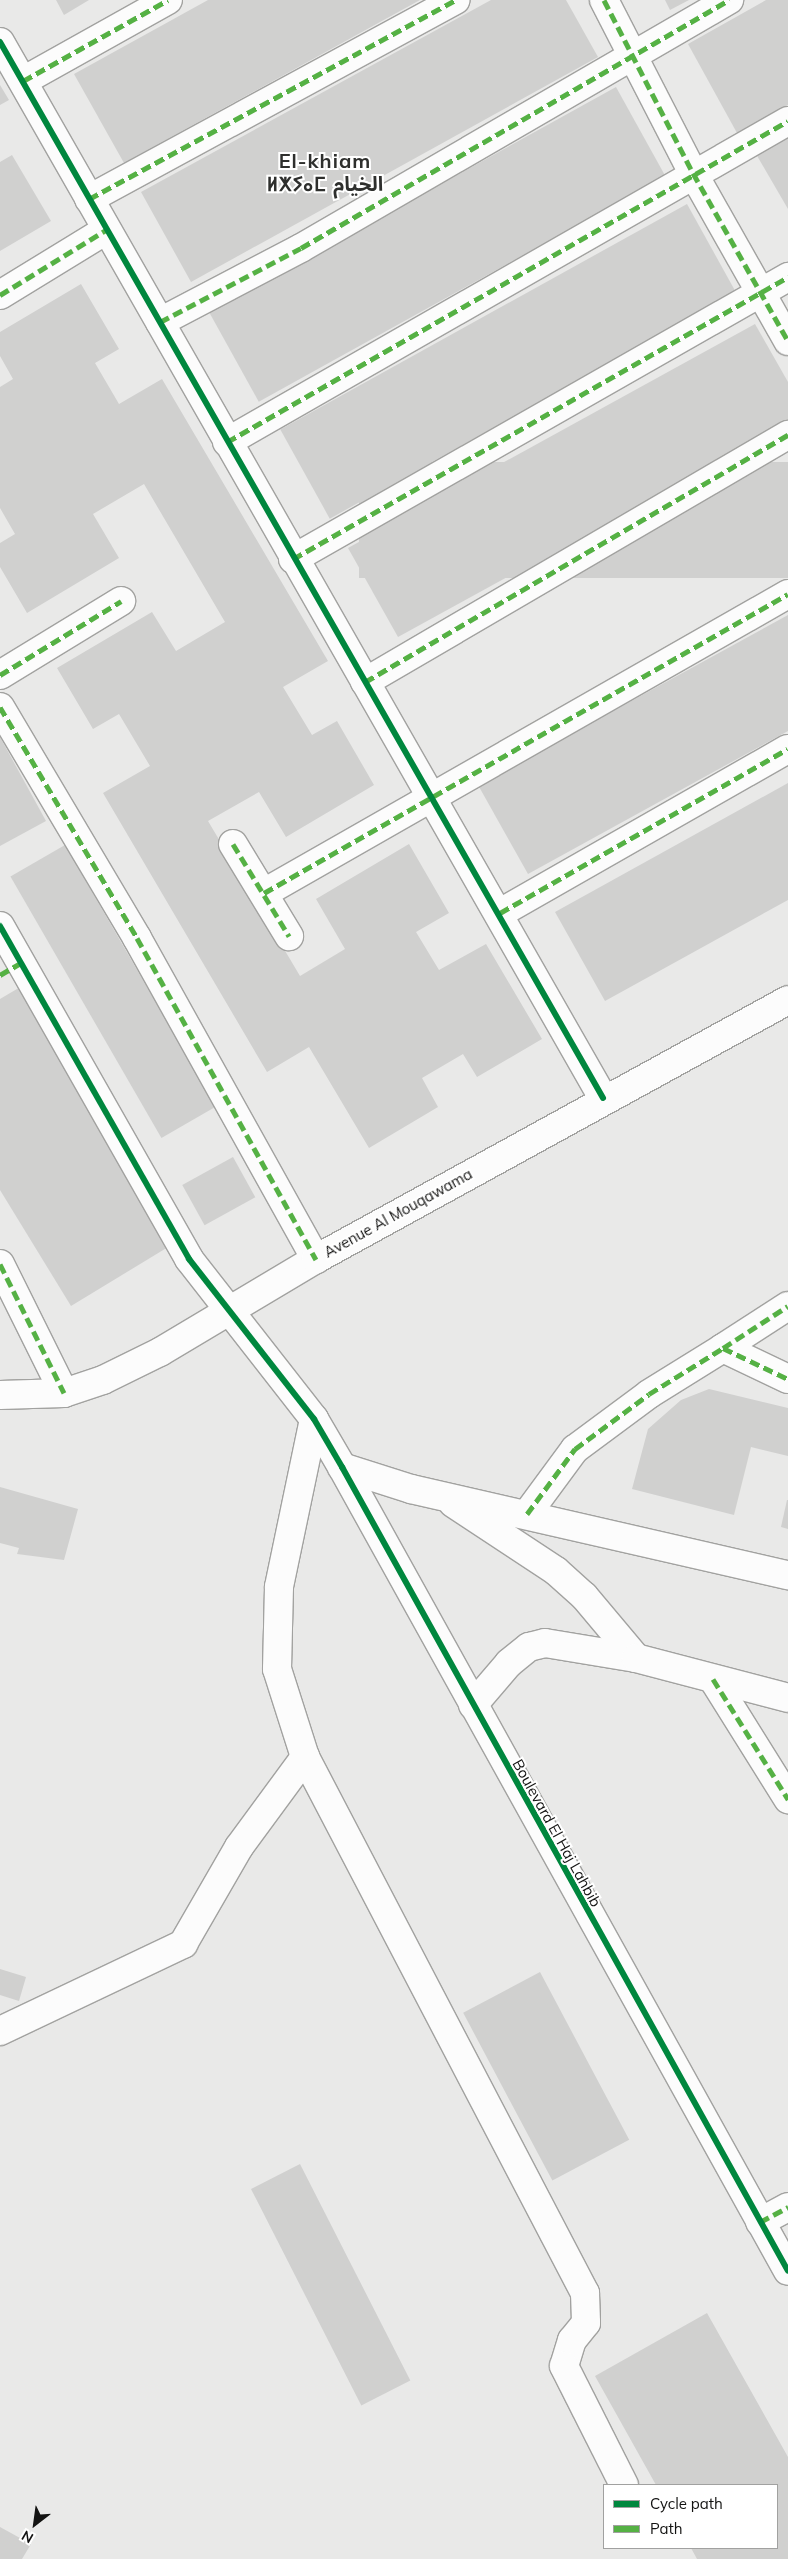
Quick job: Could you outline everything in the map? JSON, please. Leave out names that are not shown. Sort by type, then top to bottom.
[{"type":"street","points":[[23,80],[168,0]]},
{"type":"street","points":[[89,199],[455,0]]},
{"type":"street","points":[[604,0],[693,173],[788,340]]},
{"type":"street","points":[[160,322],[302,248],[631,54],[729,0]]},
{"type":"street","points":[[0,42],[429,796],[500,913],[603,1098]]},
{"type":"street","points":[[227,442],[693,173],[788,121]]},
{"type":"street","points":[[0,295],[106,230]]},
{"type":"street","points":[[293,559],[788,277]]},
{"type":"street","points":[[365,682],[788,435]]},
{"type":"street","points":[[264,893],[429,796],[788,594]]},
{"type":"street","points":[[0,675],[121,601]]},
{"type":"street","points":[[0,707],[138,938],[316,1259]]},
{"type":"street","points":[[500,913],[788,749]]},
{"type":"street","points":[[233,844],[289,936]]},
{"type":"street","name":"Boulevard El Haj Lahbib","points":[[0,926],[10,969],[190,1259],[229,1314],[314,1419],[788,2271]]},
{"type":"street","name":"Avenue Al Mouqawama","points":[[0,1394],[64,1393],[103,1380],[229,1314],[316,1259],[603,1098],[788,1000]]},
{"type":"street","points":[[0,1264],[64,1393]]},
{"type":"street","points":[[527,1514],[575,1449],[649,1394],[788,1306]]},
{"type":"street","points":[[723,1348],[788,1379]]},
{"type":"street","points":[[314,1419],[278,1586],[277,1669],[305,1757],[585,2293],[586,2323],[572,2340],[564,2366],[623,2484]]},
{"type":"street","points":[[342,1467],[440,1494],[788,1575]]},
{"type":"street","points":[[440,1494],[556,1571],[584,1596],[636,1658]]},
{"type":"street","points":[[473,1706],[529,1646],[560,1645],[636,1658],[788,1698]]},
{"type":"street","points":[[713,1679],[788,1799]]},
{"type":"street","points":[[0,2031],[183,1944],[239,1847],[305,1757]]},
{"type":"street","points":[[760,2222],[788,2207]]},
{"type":"building","points":[[56,0],[89,0],[64,15]]},
{"type":"building","points":[[208,0],[420,0],[124,163],[74,74]]},
{"type":"building","points":[[491,0],[566,0],[598,57],[191,282],[141,192]]},
{"type":"building","points":[[665,0],[689,0],[670,10]]},
{"type":"building","points":[[766,0],[788,0],[788,105],[737,133],[688,44]]},
{"type":"building","points":[[0,85],[9,100],[0,105]]},
{"type":"building","points":[[616,87],[665,176],[259,402],[209,312]]},
{"type":"building","points":[[788,136],[788,209],[756,154]]},
{"type":"building","points":[[12,155],[51,221],[0,251],[0,162]]},
{"type":"building","points":[[687,204],[736,293],[330,519],[280,429]]},
{"type":"building","points":[[81,284],[119,349],[95,363],[119,404],[162,379],[328,661],[283,687],[312,735],[337,721],[374,785],[286,837],[259,792],[208,821],[300,976],[345,949],[316,899],[409,844],[449,913],[416,932],[439,970],[486,944],[542,1039],[477,1077],[463,1054],[422,1078],[438,1107],[369,1148],[309,1047],[267,1072],[103,793],[150,766],[119,714],[93,729],[57,668],[152,612],[176,651],[225,622],[144,484],[93,514],[119,558],[27,613],[0,567],[0,543],[15,534],[0,508],[0,387],[13,379],[0,356],[0,332]]},
{"type":"building","points":[[755,324],[788,382],[788,423],[398,637],[348,548]]},
{"type":"building","points":[[359,462],[788,462],[788,578],[359,578]]},
{"type":"building","points":[[788,615],[788,731],[528,874],[478,785]]},
{"type":"building","points":[[0,737],[46,821],[0,846]]},
{"type":"building","points":[[788,783],[788,900],[605,1001],[555,912]]},
{"type":"building","points":[[65,845],[216,1107],[161,1138],[10,876]]},
{"type":"building","points":[[22,986],[178,1241],[71,1306],[0,1190],[0,999]]},
{"type":"building","points":[[233,1157],[255,1197],[205,1225],[182,1185]]},
{"type":"building","points":[[709,1389],[788,1408],[788,1456],[751,1447],[734,1515],[632,1489],[648,1429],[681,1400]]},
{"type":"building","points":[[0,1487],[78,1509],[64,1560],[17,1554],[19,1548],[0,1543]]},
{"type":"building","points":[[788,1500],[788,1529],[781,1527]]},
{"type":"building","points":[[0,1969],[26,1977],[19,2001],[0,1995]]},
{"type":"building","points":[[540,1972],[629,2140],[552,2181],[463,2013]]},
{"type":"building","points":[[300,2164],[410,2381],[361,2405],[251,2189]]},
{"type":"building","points":[[707,2313],[788,2457],[788,2559],[697,2559],[692,2549],[778,2549],[778,2484],[655,2484],[595,2376]]},
{"type":"building","points":[[0,2527],[31,2544],[22,2559],[0,2559]]},
{"type":"marked path","points":[[23,81],[168,0]]},
{"type":"marked path","points":[[89,199],[455,0]]},
{"type":"marked path","points":[[604,0],[693,173],[788,341]]},
{"type":"marked path","points":[[160,322],[301,248],[729,0]]},
{"type":"marked path","points":[[227,442],[788,121]]},
{"type":"marked path","points":[[0,295],[106,230]]},
{"type":"marked path","points":[[293,559],[788,277]]},
{"type":"marked path","points":[[365,682],[788,435]]},
{"type":"marked path","points":[[264,893],[788,594]]},
{"type":"marked path","points":[[0,675],[121,601]]},
{"type":"marked path","points":[[0,707],[137,938],[316,1259]]},
{"type":"marked path","points":[[500,913],[788,749]]},
{"type":"marked path","points":[[233,844],[289,936]]},
{"type":"marked path","points":[[0,975],[21,963]]},
{"type":"marked path","points":[[0,1264],[64,1393]]},
{"type":"marked path","points":[[723,1348],[788,1306]]},
{"type":"marked path","points":[[527,1514],[575,1449],[649,1394],[723,1348],[788,1379]]},
{"type":"marked path","points":[[713,1679],[788,1799]]},
{"type":"marked path","points":[[760,2222],[788,2207]]},
{"type":"cycle path","points":[[0,42],[603,1098]]},
{"type":"cycle path","points":[[0,926],[189,1259],[314,1419],[788,2271]]},
{"type":"district","name":"El-khiam ⵍⵅⵢⴰⵎ الخيام","points":[[325,172]]}]
